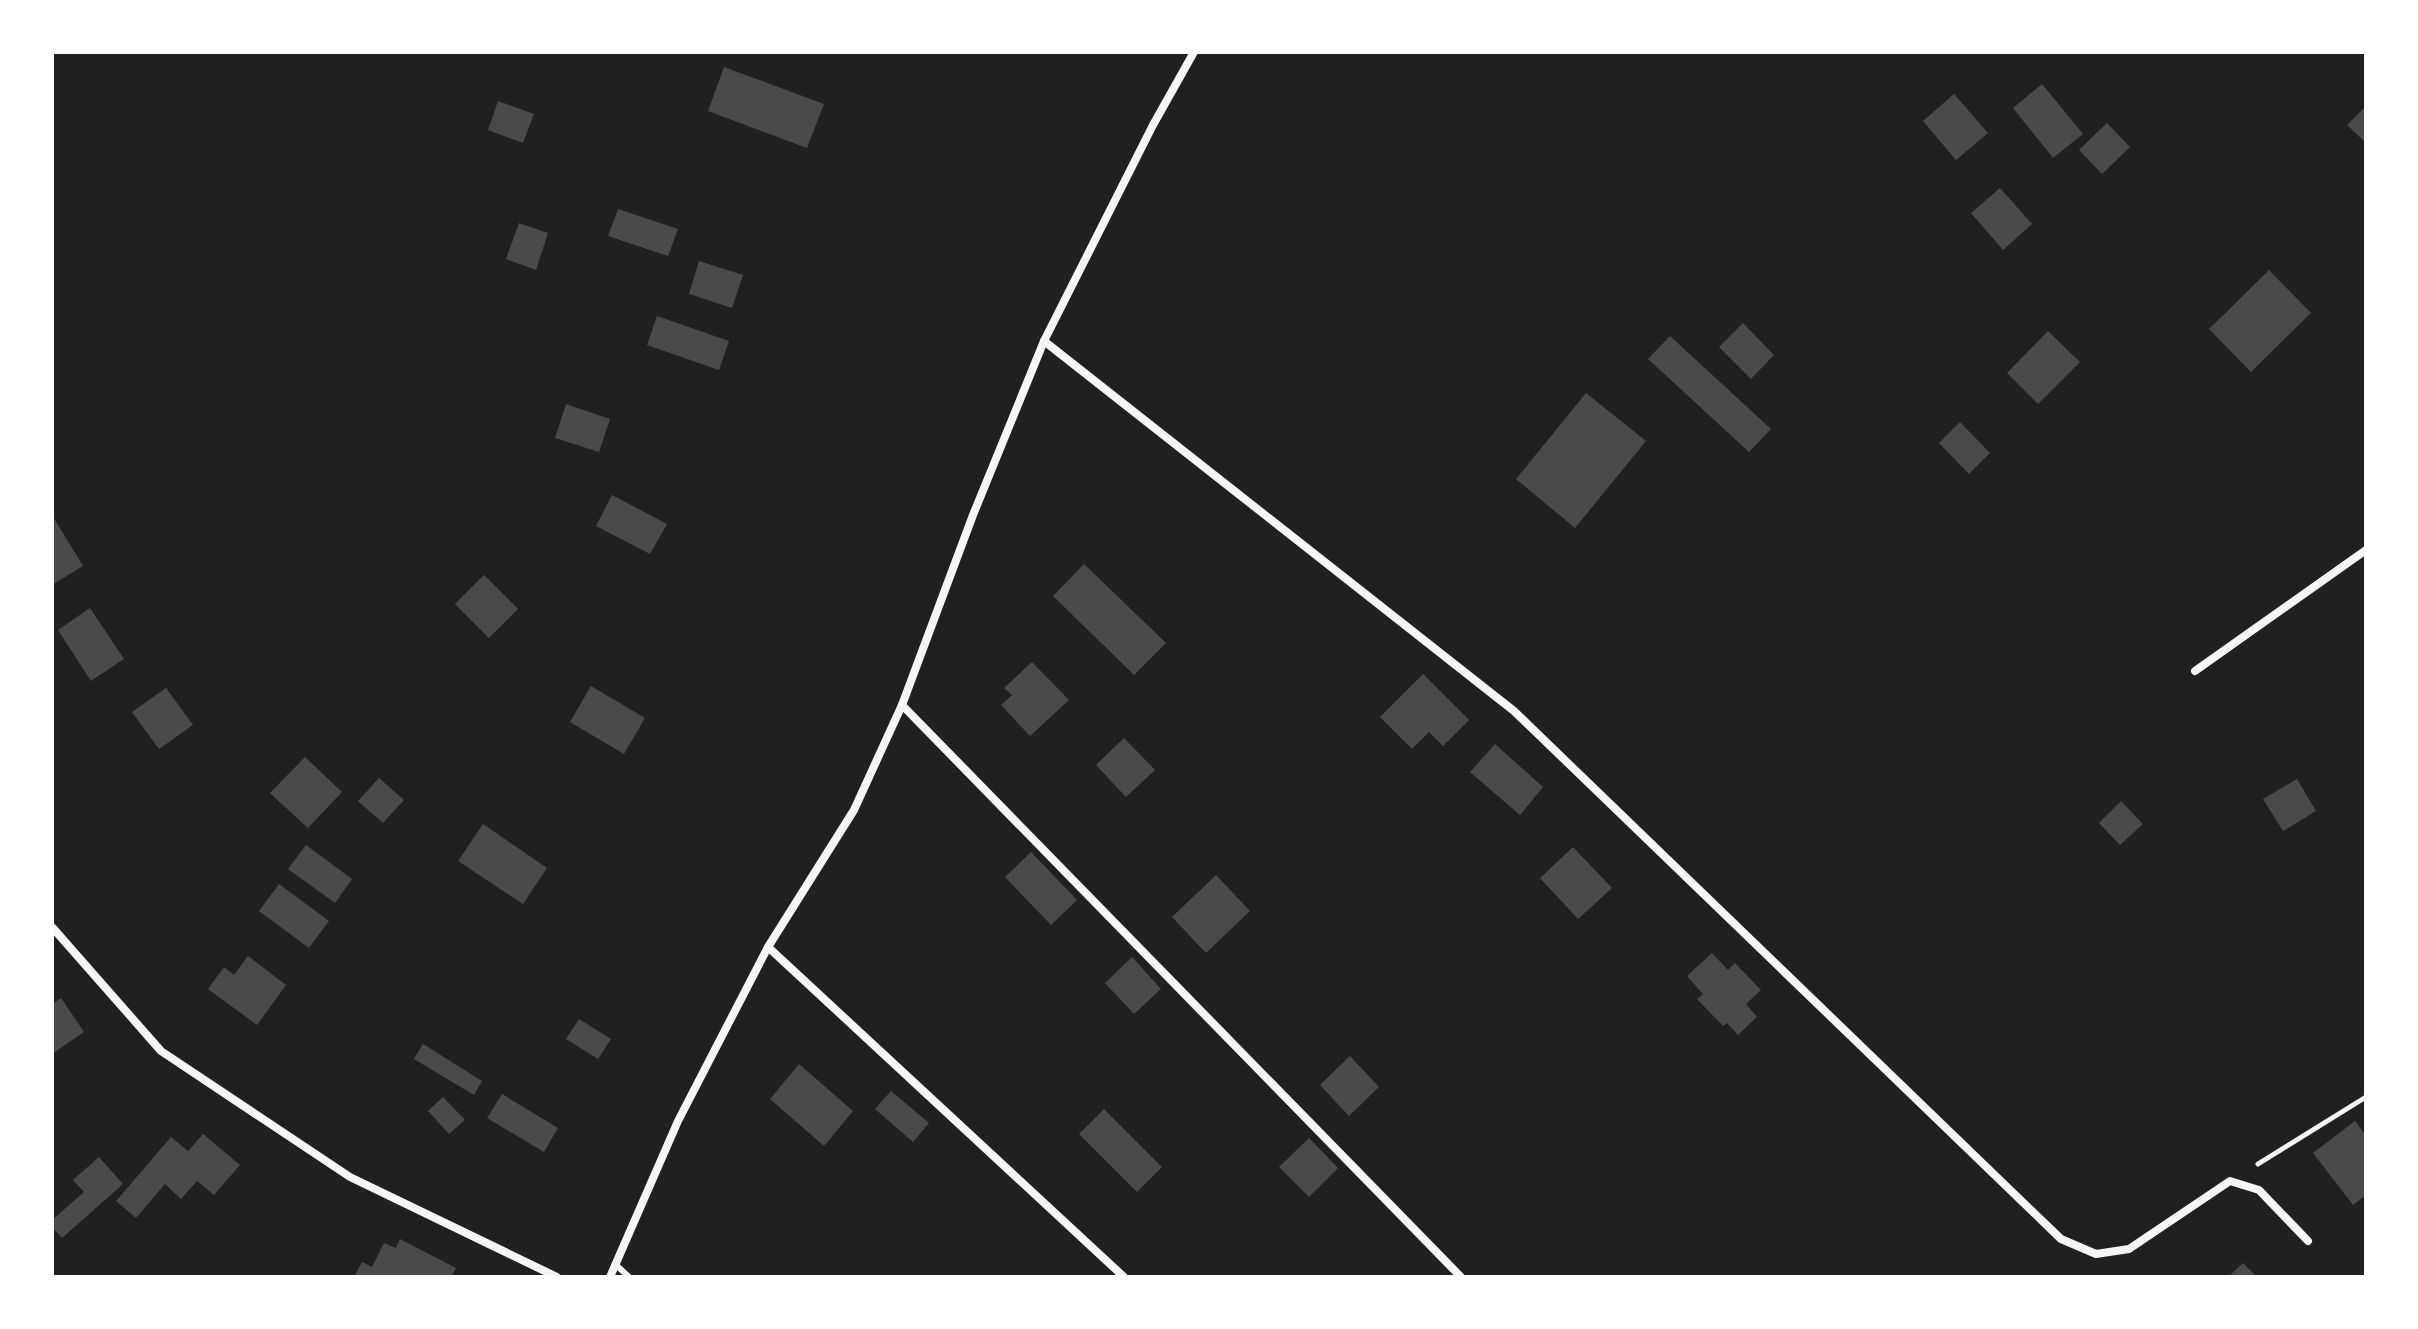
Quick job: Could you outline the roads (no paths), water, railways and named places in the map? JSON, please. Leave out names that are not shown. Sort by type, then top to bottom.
[{"type":"street","points":[[610,1277],[678,1121],[768,947],[854,810],[902,705],[973,515],[1044,341],[1153,125],[1194,52]]},
{"type":"street","points":[[1044,341],[1514,711],[2061,1239],[2096,1254],[2129,1249],[2230,1181],[2259,1190],[2308,1241]]},
{"type":"street","points":[[2195,671],[2366,550]]},
{"type":"street","points":[[902,705],[1461,1277]]},
{"type":"street","points":[[52,927],[161,1051],[350,1177],[557,1277]]},
{"type":"street","points":[[768,947],[1124,1277]]},
{"type":"lane","points":[[615,1264],[629,1277]]}]
